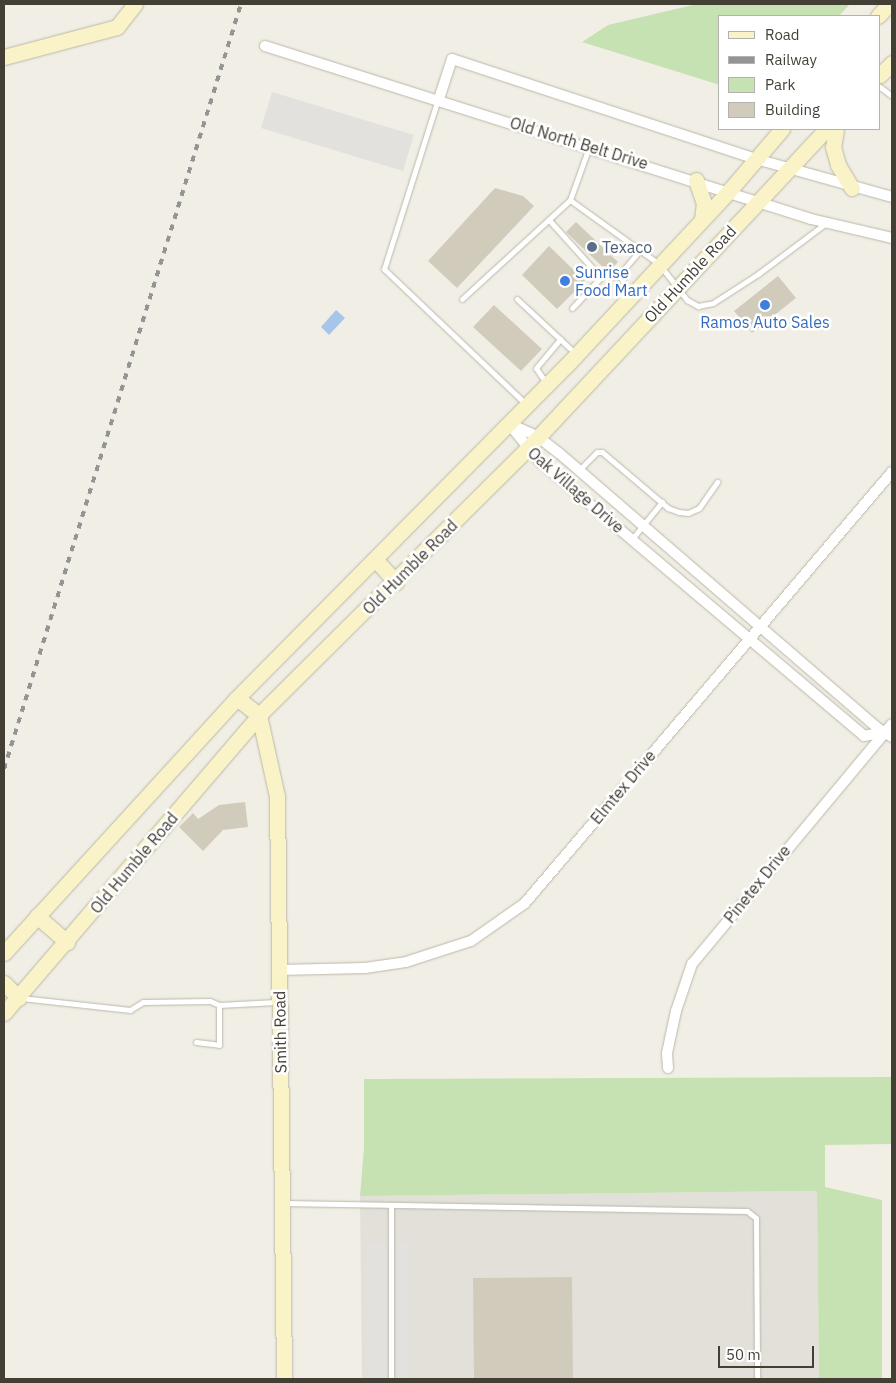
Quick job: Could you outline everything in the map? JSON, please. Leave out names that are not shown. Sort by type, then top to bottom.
[{"type":"main road","points":[[4,57],[117,27],[135,4]]},
{"type":"main road","points":[[881,74],[892,63]]},
{"type":"main road","name":"Old Humble Road","points":[[4,953],[237,698],[528,406],[729,190],[781,130]]},
{"type":"main road","name":"Old Humble Road","points":[[4,1013],[67,942],[259,715],[396,582],[527,449],[825,130]]},
{"type":"main road","points":[[836,130],[833,147],[838,165],[852,188]]},
{"type":"main road","points":[[696,180],[704,203],[702,219]]},
{"type":"main road","points":[[376,560],[396,582]]},
{"type":"main road","points":[[237,698],[259,715]]},
{"type":"main road","name":"Smith Road","points":[[259,715],[277,796],[284,1379]]},
{"type":"main road","points":[[37,916],[67,942]]},
{"type":"main road","points":[[4,983],[19,998]]},
{"type":"street","name":"Old North Belt Drive","points":[[266,46],[590,146],[826,222],[892,238]]},
{"type":"street","points":[[439,99],[452,58],[756,159],[852,188],[892,197]]},
{"type":"street","name":"Oak Village Drive","points":[[510,424],[538,436],[876,727],[890,731]]},
{"type":"street","name":"Oak Village Drive","points":[[510,424],[527,449],[864,736],[890,731]]},
{"type":"street","name":"Elmtex Drive","points":[[279,970],[365,968],[406,962],[471,941],[525,903],[749,637],[892,472]]},
{"type":"street","name":"Pinetex Drive","points":[[668,1068],[667,1053],[676,1011],[692,964],[890,731]]},
{"type":"lane","points":[[881,88],[892,96]]},
{"type":"lane","points":[[439,99],[425,136],[384,269],[528,406]]},
{"type":"lane","points":[[462,299],[570,200],[590,146]]},
{"type":"lane","points":[[570,200],[659,264],[687,300],[698,306],[713,303],[758,274],[826,222]]},
{"type":"lane","points":[[549,220],[602,276],[620,277]]},
{"type":"lane","points":[[620,277],[640,250]]},
{"type":"lane","points":[[572,308],[602,276]]},
{"type":"lane","points":[[620,277],[628,298]]},
{"type":"lane","points":[[517,299],[576,355]]},
{"type":"lane","points":[[548,385],[536,368],[560,339]]},
{"type":"lane","points":[[579,470],[597,452],[602,452],[662,502],[679,512],[688,513],[699,508],[717,482]]},
{"type":"lane","points":[[632,539],[662,502]]},
{"type":"lane","points":[[19,998],[130,1010],[143,1002],[210,1001],[219,1005],[280,1002]]},
{"type":"lane","points":[[196,1042],[218,1045],[219,1005]]},
{"type":"lane","points":[[282,1203],[747,1211],[756,1218],[757,1379]]},
{"type":"lane","points":[[391,1205],[391,1379]]},
{"type":"shaded area","points":[[272,92],[414,135],[403,171],[261,128]]},
{"type":"shaded area","points":[[817,1191],[819,1379],[362,1379],[360,1196]]},
{"type":"shaded area","points":[[367,1243],[410,1243],[410,1379],[368,1379]]},
{"type":"green space","points":[[697,4],[850,4],[840,15],[718,15],[718,84],[582,42],[608,25]]},
{"type":"green space","points":[[892,1077],[892,1144],[825,1145],[825,1187],[882,1200],[882,1379],[819,1379],[817,1191],[360,1196],[364,1148],[364,1079]]},
{"type":"water","points":[[336,310],[345,318],[329,335],[321,327]]},
{"type":"building","points":[[495,188],[523,196],[534,206],[457,288],[428,261]]},
{"type":"building","name":"Texaco","points":[[576,222],[618,262],[608,272],[566,232]]},
{"type":"building","points":[[549,246],[585,281],[557,309],[522,275]]},
{"type":"building","name":"Ramos Auto Sales","points":[[778,276],[796,298],[752,333],[734,311]]},
{"type":"building","points":[[494,305],[542,349],[521,371],[473,327]]},
{"type":"building","points":[[245,802],[248,827],[223,830],[203,851],[179,827],[193,813],[198,819],[219,805]]},
{"type":"building","points":[[572,1277],[573,1379],[474,1379],[473,1278]]},
{"type":"railway","points":[[4,769],[241,4]]},
{"type":"place","name":"Texaco","points":[[592,247]]},
{"type":"place","name":"Sunrise Food Mart","points":[[565,281]]},
{"type":"place","name":"Ramos Auto Sales","points":[[765,305]]}]
